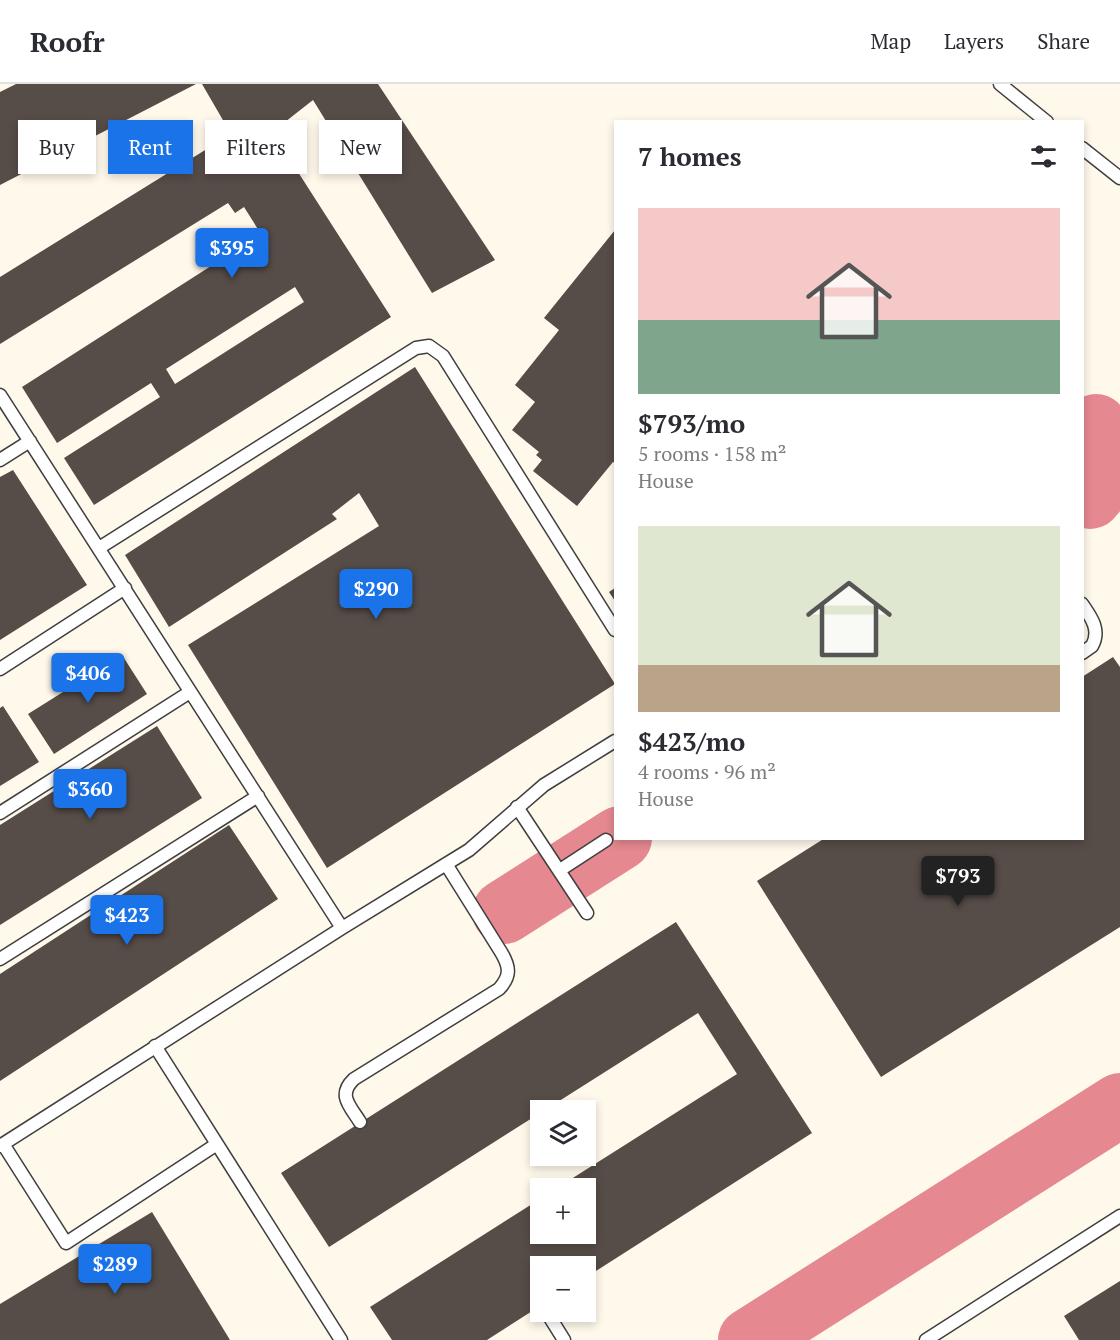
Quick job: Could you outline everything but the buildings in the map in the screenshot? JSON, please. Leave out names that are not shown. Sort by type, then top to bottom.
[{"type":"lane","points":[[1000,84],[1045,120]]},
{"type":"lane","points":[[1084,150],[1120,178]]},
{"type":"lane","points":[[99,548],[402,356],[416,348],[429,346],[443,356],[614,628]]},
{"type":"lane","points":[[0,395],[342,928]]},
{"type":"lane","points":[[0,460],[30,441]]},
{"type":"lane","points":[[0,669],[125,588]]},
{"type":"lane","points":[[1084,607],[1094,623],[1095,632],[1092,646],[1084,651]]},
{"type":"lane","points":[[0,813],[190,692]]},
{"type":"lane","points":[[217,1144],[66,1243],[2,1145],[155,1046],[469,850],[544,784],[614,742]]},
{"type":"lane","points":[[0,959],[258,796]]},
{"type":"lane","points":[[517,807],[587,912]]},
{"type":"lane","points":[[560,870],[606,840]]},
{"type":"lane","points":[[360,1122],[345,1097],[347,1086],[354,1079],[499,989],[509,972],[508,963],[446,864]]},
{"type":"lane","points":[[155,1046],[341,1340]]},
{"type":"lane","points":[[926,1340],[1120,1216]]},
{"type":"lane","points":[[553,1322],[564,1340]]},
{"type":"taxiway","points":[[1090,497],[1101,481],[1106,462],[1104,444],[1096,426]]},
{"type":"taxiway","points":[[504,912],[617,840]]},
{"type":"taxiway","points":[[750,1340],[1120,1105]]}]
